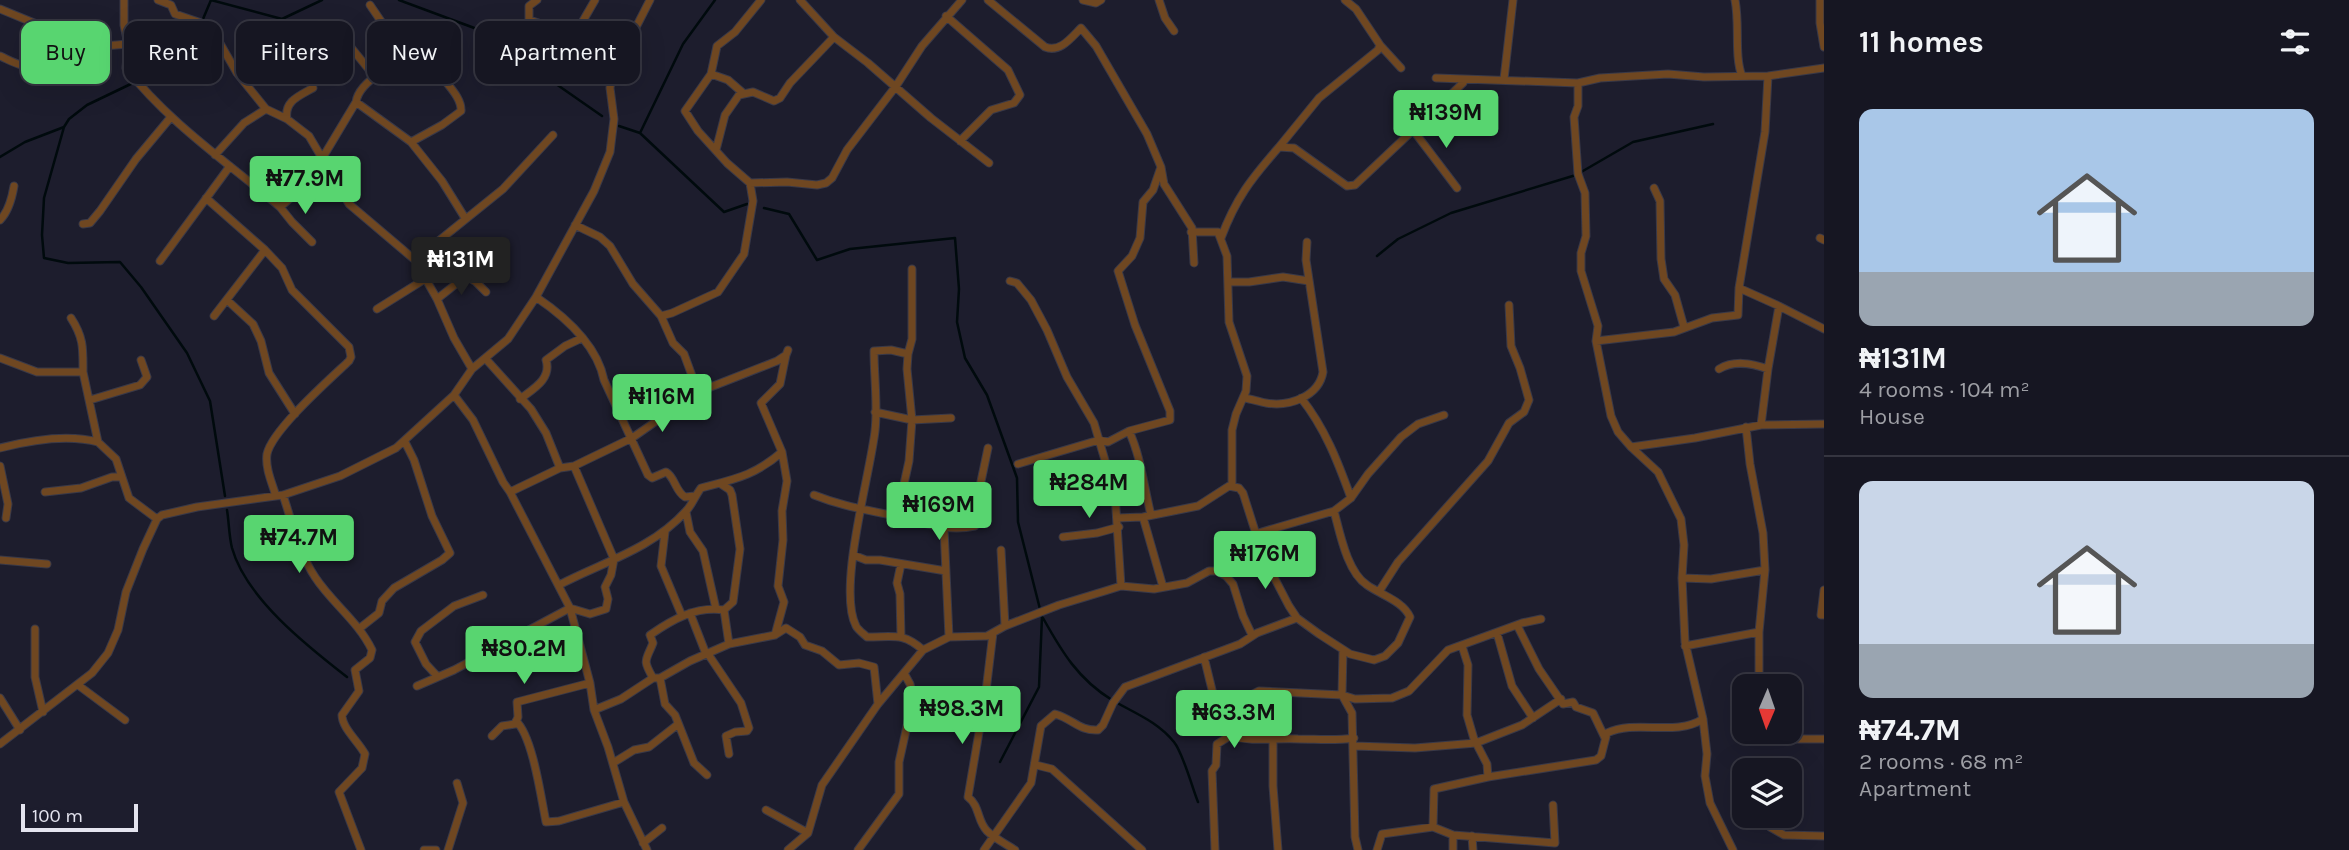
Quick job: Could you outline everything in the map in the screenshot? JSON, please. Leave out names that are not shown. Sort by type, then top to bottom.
[{"type":"street","points":[[124,0],[124,21]]},
{"type":"street","points":[[158,0],[171,5],[175,14],[210,26],[237,73],[266,109],[310,136],[349,204],[415,260],[437,299],[453,338],[472,369]]},
{"type":"street","points":[[532,21],[529,20],[529,6],[537,0]]},
{"type":"street","points":[[583,21],[595,0]]},
{"type":"street","points":[[639,21],[650,0]]},
{"type":"street","points":[[660,316],[718,292],[744,254],[753,201],[750,183],[698,131],[685,111],[711,74],[718,46],[735,32],[761,0]]},
{"type":"street","points":[[800,0],[834,37],[989,163]]},
{"type":"street","points":[[750,183],[787,182],[817,185],[832,178],[847,150],[896,86],[922,46],[962,0]]},
{"type":"street","points":[[988,0],[1013,23],[1051,50],[1069,41],[1081,28],[1096,46],[1129,101],[1161,167],[1164,184],[1187,220],[1195,264]]},
{"type":"street","points":[[1083,0],[1101,0]]},
{"type":"street","points":[[1159,0],[1165,18],[1174,31]]},
{"type":"street","points":[[1345,0],[1356,9],[1380,45],[1401,68]]},
{"type":"street","points":[[1504,79],[1513,0]]},
{"type":"street","points":[[1735,0],[1739,29],[1738,66],[1742,76]]},
{"type":"street","points":[[1822,1],[1820,23],[1824,47]]},
{"type":"street","points":[[370,5],[381,21]]},
{"type":"street","points":[[0,9],[31,21]]},
{"type":"street","points":[[946,16],[1009,70],[1020,95],[1014,103],[991,110],[960,141]]},
{"type":"street","points":[[716,150],[724,115],[738,95],[752,92],[774,101],[780,98],[790,83],[834,37]]},
{"type":"street","points":[[1221,238],[1229,213],[1241,193],[1319,98],[1378,50],[1380,45]]},
{"type":"street","points":[[353,50],[367,67]]},
{"type":"street","points":[[0,56],[21,65]]},
{"type":"street","points":[[1436,78],[1578,83],[1600,78],[1668,74],[1704,77],[1768,76],[1824,68]]},
{"type":"street","points":[[711,74],[728,80],[743,93]]},
{"type":"street","points":[[1596,341],[1674,332],[1712,318],[1738,315],[1739,288],[1765,132],[1768,76]]},
{"type":"street","points":[[1279,147],[1293,148],[1347,186],[1355,185],[1463,83]]},
{"type":"street","points":[[1578,83],[1574,117],[1578,174],[1585,193],[1586,236],[1581,253],[1581,271],[1598,326],[1596,341],[1611,416],[1618,432],[1658,471],[1681,519],[1684,545],[1682,578],[1685,646],[1703,719],[1707,754],[1705,776],[1710,803],[1734,850]]},
{"type":"street","points":[[141,84],[171,117],[280,207],[312,242]]},
{"type":"street","points":[[323,157],[356,102],[357,93],[367,84]]},
{"type":"street","points":[[411,142],[461,111],[462,106],[446,84]]},
{"type":"street","points":[[0,448],[79,437],[98,442],[116,459],[130,498],[157,516],[197,507],[280,496],[340,476],[405,442],[454,395],[472,369],[508,339],[536,297],[594,191],[610,152],[614,119],[611,84]]},
{"type":"street","points":[[287,120],[286,112],[291,101],[313,88]]},
{"type":"street","points":[[356,102],[411,142],[442,181],[465,218]]},
{"type":"street","points":[[215,155],[244,123],[266,109]]},
{"type":"street","points":[[83,224],[90,223],[100,211],[136,159],[171,117]]},
{"type":"street","points":[[1412,130],[1457,188]]},
{"type":"street","points":[[415,260],[503,189],[553,135]]},
{"type":"street","points":[[160,261],[230,166]]},
{"type":"street","points":[[1018,464],[1099,440],[1108,442],[1129,431],[1170,420],[1170,411],[1135,325],[1118,271],[1132,256],[1140,238],[1143,202],[1153,190],[1161,167]]},
{"type":"street","points":[[280,207],[308,183],[329,170]]},
{"type":"street","points":[[0,220],[12,200],[13,186]]},
{"type":"street","points":[[1654,188],[1660,201],[1664,279],[1675,295],[1684,327]]},
{"type":"street","points":[[206,198],[282,268],[292,290],[351,352],[349,361],[295,414],[272,443],[267,453],[267,467],[314,576],[360,628],[372,650],[370,658],[355,670],[359,691],[342,715],[343,726],[357,738],[365,754],[362,768],[339,792],[361,850]]},
{"type":"street","points":[[575,225],[600,237],[610,246],[633,284],[660,316],[673,343],[684,354],[698,392]]},
{"type":"street","points":[[1191,232],[1218,232],[1221,238],[1227,256],[1229,322],[1247,376],[1244,398],[1232,430],[1232,486]]},
{"type":"street","points":[[1244,398],[1267,403],[1286,402],[1316,390],[1321,382],[1324,372],[1306,260],[1307,242]]},
{"type":"street","points":[[214,316],[265,250]]},
{"type":"street","points":[[897,516],[909,461],[912,420],[908,354],[912,338],[912,269]]},
{"type":"street","points":[[437,299],[466,276],[486,292]]},
{"type":"street","points":[[1228,282],[1250,282],[1283,276],[1309,281]]},
{"type":"street","points":[[377,309],[425,279]]},
{"type":"street","points":[[1010,281],[1017,284],[1031,300],[1067,377],[1094,423],[1115,494],[1121,586]]},
{"type":"street","points":[[1739,288],[1824,329]]},
{"type":"street","points":[[536,297],[562,314],[602,369],[604,380],[648,475],[652,478],[666,472],[670,474],[679,493],[685,497],[695,496]]},
{"type":"street","points":[[227,300],[253,324],[261,341],[268,373],[295,414]]},
{"type":"street","points":[[1380,590],[1398,562],[1488,461],[1509,423],[1524,412],[1530,400],[1511,346],[1509,305]]},
{"type":"street","points":[[1760,425],[1779,306]]},
{"type":"street","points":[[71,318],[80,332],[83,345],[83,372],[98,442]]},
{"type":"street","points":[[520,399],[538,386],[546,375],[546,360],[550,356],[582,338]]},
{"type":"street","points":[[908,354],[891,350],[874,351],[876,428],[859,510],[851,599],[856,626],[867,638],[911,639],[923,650]]},
{"type":"street","points":[[510,492],[560,468],[574,466],[632,438],[698,392],[787,353],[780,384],[761,402],[782,452],[787,481],[782,511],[778,586],[783,602],[775,635]]},
{"type":"street","points":[[0,358],[37,372],[83,372]]},
{"type":"street","points":[[485,358],[531,410],[546,433],[560,468]]},
{"type":"street","points":[[90,400],[140,385],[147,377],[141,360]]},
{"type":"street","points":[[1719,369],[1728,364],[1742,363],[1768,369]]},
{"type":"street","points":[[454,395],[473,420],[570,608],[590,683],[594,710],[624,803],[645,847],[662,828]]},
{"type":"street","points":[[1301,398],[1314,414],[1331,445],[1351,498]]},
{"type":"street","points":[[875,412],[912,420],[951,418]]},
{"type":"street","points":[[1255,534],[1334,511],[1351,498],[1401,437],[1418,424],[1444,415]]},
{"type":"street","points":[[1631,447],[1695,439],[1760,425],[1824,424]]},
{"type":"street","points":[[1745,427],[1763,533],[1765,570],[1759,632],[1759,674]]},
{"type":"street","points":[[1129,431],[1138,451],[1147,516],[1163,587]]},
{"type":"street","points":[[360,628],[379,613],[382,601],[394,588],[450,553],[432,516],[414,460],[405,442]]},
{"type":"street","points":[[814,495],[859,510],[897,516],[944,529],[975,526],[988,448]]},
{"type":"street","points":[[559,585],[642,547],[665,532],[686,512],[701,488],[732,482],[753,473],[782,452]]},
{"type":"street","points":[[417,686],[570,608],[590,614],[606,609],[608,599],[605,587],[614,559],[574,466]]},
{"type":"street","points":[[1,471],[8,504],[6,518]]},
{"type":"street","points":[[45,492],[81,488],[112,477],[122,477]]},
{"type":"street","points":[[707,775],[694,763],[675,715],[665,704],[657,678],[646,666],[646,653],[653,643],[650,635],[686,614],[720,609],[733,602],[740,549],[732,495],[721,483]]},
{"type":"street","points":[[1117,518],[1147,516],[1198,506],[1220,490],[1232,486],[1239,488],[1270,569],[1297,618],[1343,650],[1374,660],[1385,656],[1398,643],[1410,617],[1407,610],[1380,590],[1367,585],[1356,573],[1342,543],[1334,511]]},
{"type":"street","points":[[686,512],[690,533],[703,551],[729,644]]},
{"type":"street","points":[[0,744],[92,673],[108,653],[118,630],[126,592],[157,516]]},
{"type":"street","points":[[1063,537],[1119,527]]},
{"type":"street","points":[[944,529],[949,638]]},
{"type":"street","points":[[665,532],[661,566],[707,654],[741,703],[748,728],[747,732],[735,732],[726,736],[729,754]]},
{"type":"street","points":[[1001,550],[1005,626]]},
{"type":"street","points":[[853,555],[866,561],[880,560],[946,571]]},
{"type":"street","points":[[0,560],[47,564]]},
{"type":"street","points":[[901,564],[897,583],[900,594],[901,637]]},
{"type":"street","points":[[788,850],[808,833],[822,785],[878,704],[905,675],[923,650],[949,638],[986,636],[1069,601],[1121,586],[1154,589],[1186,583],[1209,570],[1226,576],[1233,584],[1252,635]]},
{"type":"street","points":[[1682,578],[1710,579],[1765,570]]},
{"type":"street","points":[[1824,590],[1821,615],[1824,615]]},
{"type":"street","points":[[438,677],[426,664],[415,642],[417,637],[454,606],[483,595]]},
{"type":"street","points":[[984,850],[1031,783],[1041,726],[1055,714],[1069,718],[1082,728],[1098,730],[1125,687],[1240,644],[1252,635],[1297,618]]},
{"type":"street","points":[[1223,709],[1259,691],[1342,695],[1355,699],[1392,698],[1409,691],[1448,650],[1541,619]]},
{"type":"street","points":[[1517,625],[1539,669],[1563,704],[1573,702],[1576,708],[1592,713],[1605,738]]},
{"type":"street","points":[[594,710],[729,644],[775,635],[786,628],[800,637],[805,645],[822,651],[839,665],[859,663],[874,667],[878,704]]},
{"type":"street","points":[[35,629],[35,677],[43,712]]},
{"type":"street","points":[[1685,646],[1759,632]]},
{"type":"street","points":[[993,633],[968,797],[979,809],[982,823],[988,832],[1015,850]]},
{"type":"street","points":[[1497,633],[1512,686],[1532,718]]},
{"type":"street","points":[[1462,646],[1468,665],[1467,715],[1476,743],[1487,764],[1488,777]]},
{"type":"street","points":[[1343,650],[1342,695],[1352,713],[1355,837],[1358,850]]},
{"type":"street","points":[[1204,657],[1214,698],[1223,709],[1230,736]]},
{"type":"street","points":[[858,850],[899,794],[899,762],[913,699],[905,675]]},
{"type":"street","points":[[590,683],[517,702],[516,721],[522,729],[535,765],[546,822],[559,821],[624,803]]},
{"type":"street","points":[[78,684],[125,720]]},
{"type":"street","points":[[0,698],[20,730]]},
{"type":"street","points":[[1215,850],[1212,771],[1216,765],[1217,744],[1230,736],[1248,741],[1333,741],[1415,748],[1476,743],[1522,725],[1561,699]]},
{"type":"street","points":[[1433,827],[1434,789],[1488,777],[1596,760],[1601,755],[1607,733],[1620,727],[1691,727],[1703,719]]},
{"type":"street","points":[[492,736],[502,726],[515,724],[516,721]]},
{"type":"street","points":[[613,763],[635,750],[649,747],[677,725]]},
{"type":"street","points":[[1273,739],[1273,786],[1278,850]]},
{"type":"street","points":[[1802,739],[1824,739]]},
{"type":"street","points":[[1036,765],[1052,769],[1142,850]]},
{"type":"street","points":[[448,850],[463,803],[457,782]]},
{"type":"street","points":[[1377,850],[1382,834],[1433,827],[1453,835],[1555,847],[1553,805]]},
{"type":"street","points":[[766,810],[808,833]]},
{"type":"street","points":[[1772,828],[1784,835],[1824,836]]},
{"type":"street","points":[[1453,835],[1453,850]]},
{"type":"street","points":[[1472,836],[1473,850]]},
{"type":"street","points":[[424,850],[436,850]]},
{"type":"waterway","points":[[0,157],[25,142],[64,127],[69,119],[87,105],[187,57],[211,0],[282,19],[322,0]]},
{"type":"waterway","points":[[399,0],[477,29],[602,116]]},
{"type":"waterway","points":[[640,133],[683,44],[715,0]]},
{"type":"waterway","points":[[1377,256],[1398,239],[1451,213],[1576,175],[1633,142],[1713,124]]},
{"type":"waterway","points":[[619,126],[640,133],[724,212],[751,205]]},
{"type":"waterway","points":[[64,127],[44,198],[44,258],[68,263],[120,262],[141,287],[187,353],[210,401],[225,496]]},
{"type":"waterway","points":[[764,208],[789,214],[817,260],[850,249],[955,238],[959,289],[957,322],[965,358],[987,395],[1017,478],[1018,522],[1042,617],[1039,687],[1000,762]]},
{"type":"waterway","points":[[227,510],[232,548],[250,585],[280,620],[347,677]]},
{"type":"waterway","points":[[1043,618],[1080,674],[1100,692],[1153,723],[1174,742],[1198,802]]}]
